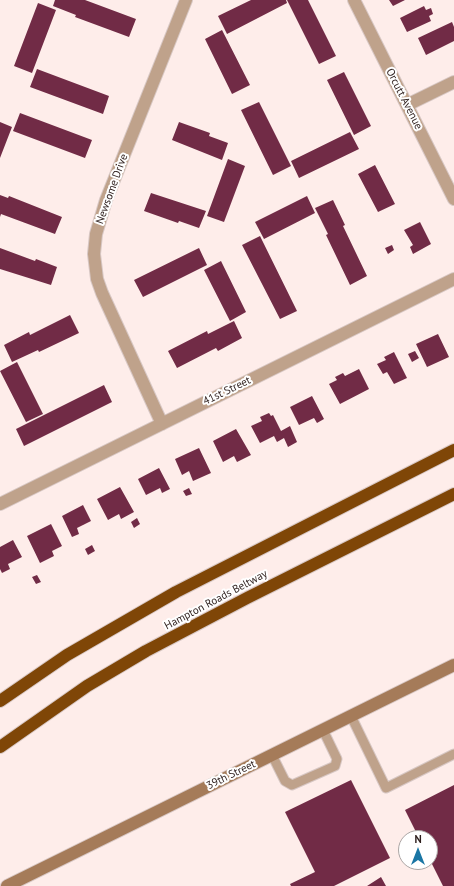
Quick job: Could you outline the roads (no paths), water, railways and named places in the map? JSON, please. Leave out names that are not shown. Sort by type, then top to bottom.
[{"type":"highway","points":[[0,701],[67,655],[176,592],[454,448]]},
{"type":"highway","name":"Hampton Roads Beltway","points":[[0,747],[88,686],[146,651],[246,598],[453,495]]},
{"type":"main road","name":"39th Street","points":[[7,886],[454,665]]},
{"type":"street","name":"Newsome Drive","points":[[162,424],[102,293],[97,279],[94,254],[96,234],[106,200],[186,0]]},
{"type":"street","name":"Orcutt Avenue","points":[[354,0],[454,199]]},
{"type":"street","points":[[407,105],[454,82]]},
{"type":"street","name":"41st Street","points":[[0,504],[454,279]]},
{"type":"lane","points":[[351,716],[386,788],[454,754]]},
{"type":"lane","points":[[272,755],[285,781],[292,785],[335,766],[337,759],[322,730]]}]
